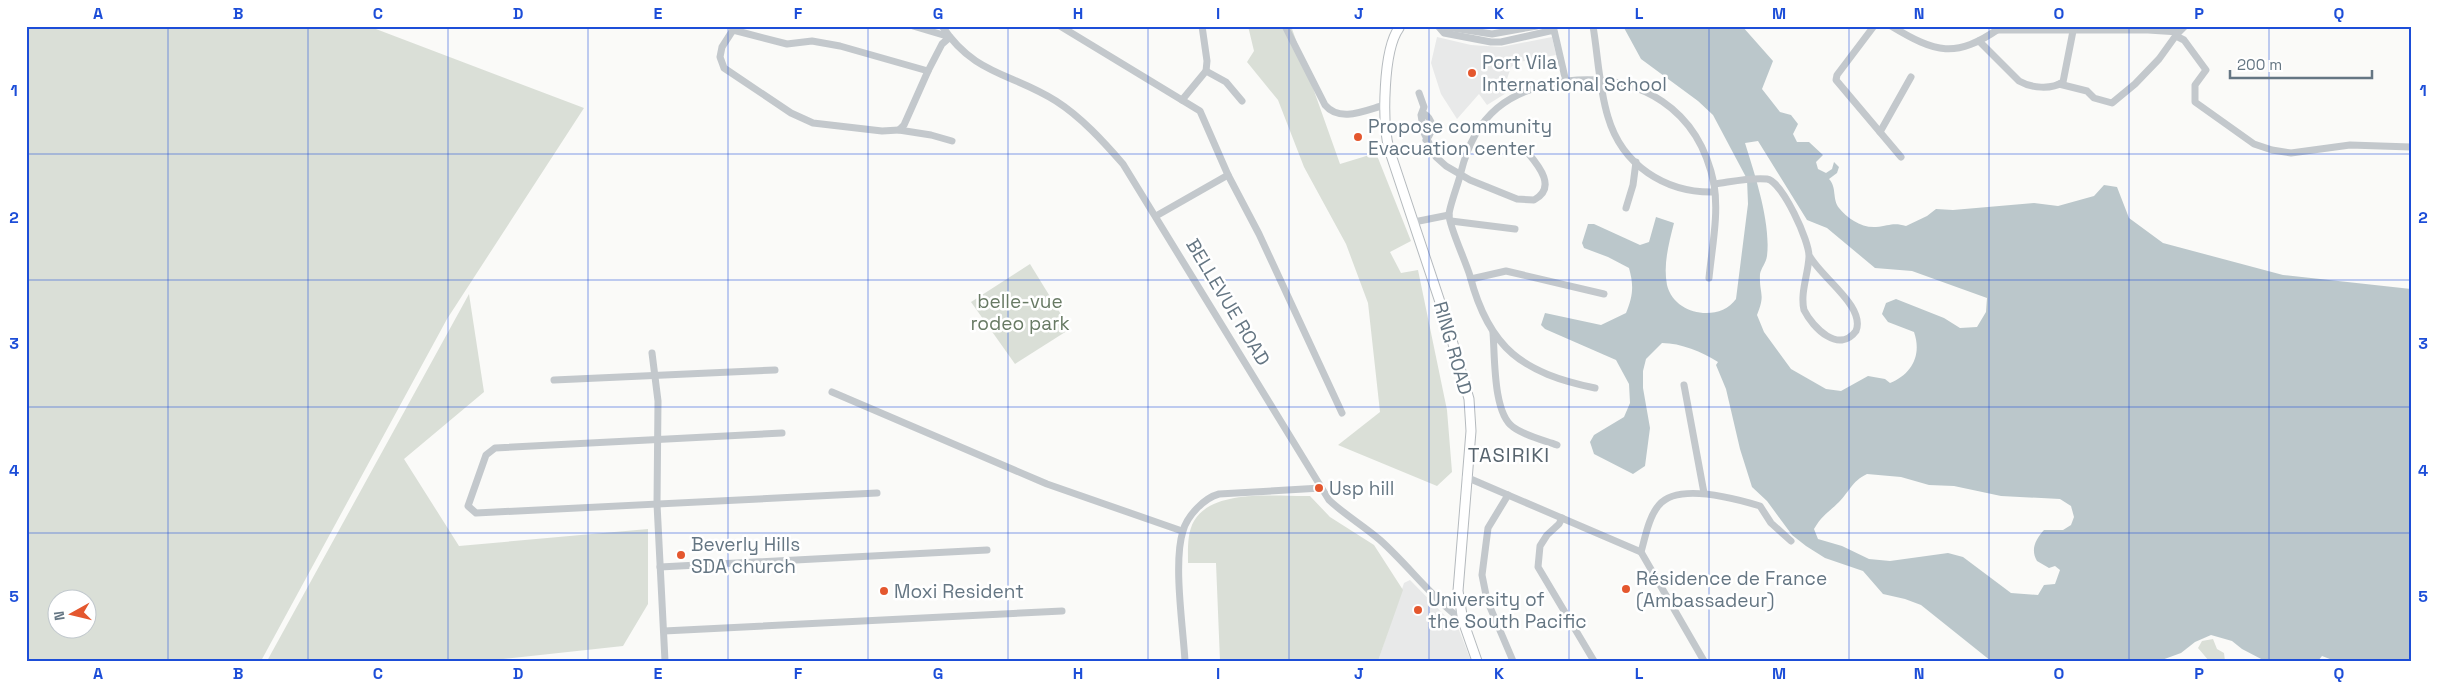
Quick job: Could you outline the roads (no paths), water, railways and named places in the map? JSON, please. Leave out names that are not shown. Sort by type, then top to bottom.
[{"type":"main road","name":"RING ROAD","points":[[1396,27],[1385,105],[1386,137],[1447,323],[1469,399],[1471,431],[1458,590],[1463,621],[1477,661]]},
{"type":"street","points":[[912,26],[950,37]]},
{"type":"street","name":"BELLEVUE ROAD","points":[[942,26],[972,60],[1037,90],[1057,102],[1105,143],[1123,164],[1156,216],[1321,488],[1341,512],[1381,541],[1446,609],[1463,621]]},
{"type":"street","points":[[1060,26],[1200,111],[1228,175],[1259,234],[1342,413]]},
{"type":"street","points":[[1182,100],[1206,71],[1208,61],[1202,26]]},
{"type":"street","points":[[1285,26],[1326,105],[1332,112],[1345,115],[1385,105]]},
{"type":"street","points":[[1439,26],[1482,37],[1501,38],[1528,32],[1554,30],[1566,82]]},
{"type":"street","points":[[1528,32],[1537,26]]},
{"type":"street","points":[[1593,26],[1601,79],[1611,126],[1624,149],[1646,172],[1668,184],[1690,191],[1766,179],[1776,185],[1805,235],[1809,255],[1814,264],[1850,304],[1858,316],[1856,331],[1848,339],[1841,341],[1828,337],[1804,310],[1804,286],[1809,255]]},
{"type":"street","points":[[1874,26],[1836,79],[1901,157]]},
{"type":"street","points":[[1891,26],[1915,41],[1940,49],[1954,49],[1979,42],[2000,28],[2148,30],[2177,34],[2184,40],[2206,70],[2195,85],[2195,102],[2254,144],[2272,150],[2291,153],[2350,145],[2411,147]]},
{"type":"street","points":[[1979,42],[2014,78],[2039,86],[2059,84],[2087,92],[2094,98],[2112,103],[2135,84],[2185,26]]},
{"type":"street","points":[[2059,84],[2063,82],[2075,28]]},
{"type":"street","points":[[928,71],[840,46],[812,41],[787,44],[733,30],[722,47],[721,63],[727,70],[798,118],[813,123],[846,128],[899,130],[931,135],[952,141]]},
{"type":"street","points":[[899,130],[904,125],[942,44],[950,37]]},
{"type":"street","points":[[1206,71],[1226,82],[1242,101]]},
{"type":"street","points":[[1880,132],[1911,77]]},
{"type":"street","points":[[1595,388],[1569,383],[1517,359],[1506,350],[1493,333],[1482,313],[1450,218],[1464,156],[1472,139],[1494,111],[1522,92],[1566,82],[1601,79],[1628,85],[1653,95],[1681,116],[1698,140],[1714,188],[1716,213],[1710,278]]},
{"type":"street","points":[[1418,93],[1422,99],[1423,113],[1421,123],[1426,140],[1436,157],[1452,170],[1461,173],[1470,180],[1510,197],[1528,201],[1534,200],[1544,191],[1545,181],[1541,170],[1528,153]]},
{"type":"street","points":[[1626,208],[1633,185],[1636,162]]},
{"type":"street","points":[[1156,216],[1228,175]]},
{"type":"street","points":[[1414,222],[1450,218],[1515,229]]},
{"type":"street","points":[[1471,279],[1506,271],[1604,294]]},
{"type":"street","points":[[1493,333],[1502,414],[1506,421],[1520,430],[1557,445]]},
{"type":"street","points":[[652,353],[658,401],[657,504],[665,661]]},
{"type":"street","points":[[554,380],[656,377],[775,370]]},
{"type":"street","points":[[1684,385],[1704,493]]},
{"type":"street","points":[[832,392],[1046,484],[1182,531]]},
{"type":"street","points":[[782,433],[495,448],[486,455],[468,502],[470,510],[476,513],[877,493]]},
{"type":"street","points":[[1466,476],[1641,552],[1704,661]]},
{"type":"street","points":[[1185,661],[1179,562],[1182,531],[1188,520],[1212,496],[1225,493],[1321,488]]},
{"type":"street","points":[[1641,552],[1659,505],[1671,497],[1704,493],[1760,506],[1771,523],[1790,541]]},
{"type":"street","points":[[1508,495],[1488,528],[1482,575],[1487,600],[1513,661]]},
{"type":"street","points":[[1562,518],[1559,524],[1547,534],[1540,546],[1538,567],[1594,661]]},
{"type":"street","points":[[660,567],[987,550]]},
{"type":"street","points":[[664,631],[1062,611]]},
{"type":"place","name":"Port Vila International School","points":[[1472,73]]},
{"type":"place","name":"Propose community Evacuation center","points":[[1358,137]]},
{"type":"place","name":"Usp hill","points":[[1319,488]]},
{"type":"place","name":"Beverly Hills SDA church","points":[[681,555]]},
{"type":"place","name":"Résidence de France (Ambassadeur)","points":[[1626,589]]},
{"type":"place","name":"Moxi Resident","points":[[884,591]]},
{"type":"place","name":"University of the South Pacific","points":[[1418,610]]},
{"type":"district","name":"TASIRIKI","points":[[1509,455]]},
{"type":"park label","name":"belle-vue rodeo park","points":[[1020,312]]}]
